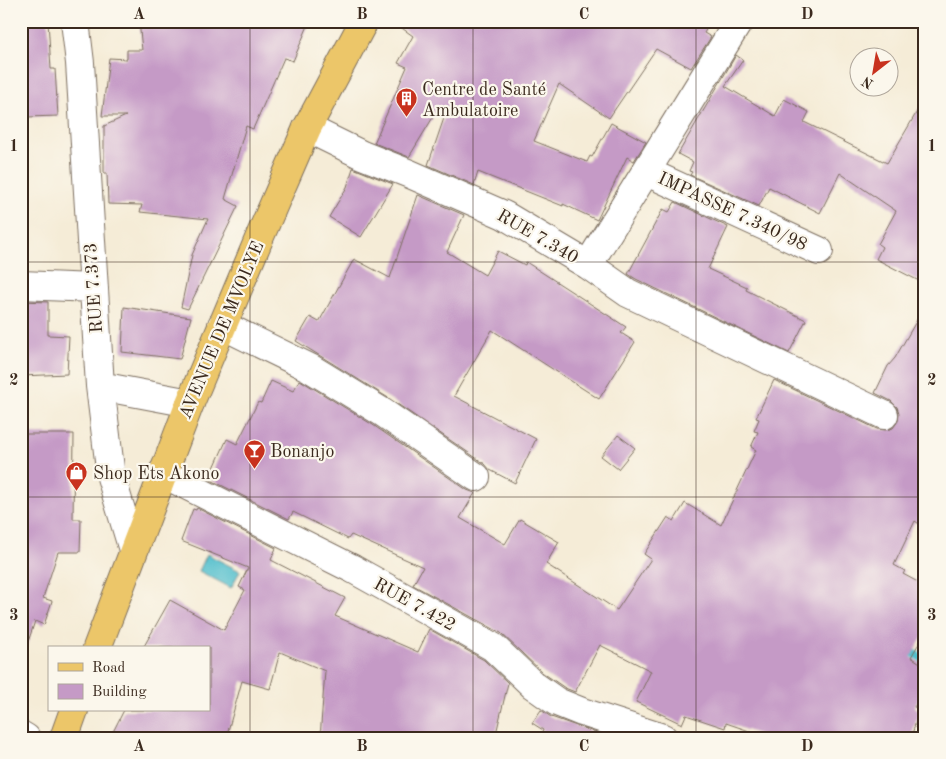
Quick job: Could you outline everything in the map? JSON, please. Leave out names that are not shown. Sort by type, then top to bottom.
[{"type":"main road","name":"AVENUE DE MVOLYE","points":[[98,646],[162,473],[222,325],[307,128],[364,21]]},
{"type":"main road","points":[[64,738],[73,712]]},
{"type":"street","name":"RUE 7.373","points":[[75,21],[80,63],[100,386],[111,478],[133,550]]},
{"type":"street","name":"RUE 7.340","points":[[307,128],[362,156],[410,174],[504,215],[588,265],[647,172],[738,21]]},
{"type":"street","name":"IMPASSE 7.340/98","points":[[647,172],[819,251]]},
{"type":"street","points":[[588,265],[628,293],[884,415]]},
{"type":"street","points":[[21,285],[93,288]]},
{"type":"street","points":[[222,325],[310,368],[382,412],[476,477]]},
{"type":"street","points":[[100,386],[190,403]]},
{"type":"street","name":"RUE 7.422","points":[[162,473],[353,569],[494,647],[533,685],[556,702],[663,738]]},
{"type":"street","points":[[21,736],[26,738]]},
{"type":"water","points":[[207,554],[240,571],[231,588],[199,571]]},
{"type":"building","points":[[23,21],[48,21],[51,69],[55,69],[58,116],[27,117],[21,86],[21,51],[25,50]]},
{"type":"building","points":[[139,21],[310,21],[293,61],[284,58],[253,129],[246,126],[225,199],[238,206],[188,309],[181,307],[192,255],[208,219],[140,212],[142,205],[108,204],[107,173],[104,173],[104,126],[126,116],[102,116],[109,58],[127,59],[127,50],[142,50]]},
{"type":"building","points":[[392,21],[711,21],[704,33],[711,37],[691,68],[656,49],[609,118],[559,84],[534,141],[587,162],[590,156],[592,157],[611,123],[646,142],[634,161],[627,157],[597,220],[563,204],[563,206],[478,172],[474,185],[428,165],[444,118],[435,114],[409,157],[374,143],[407,67],[398,63],[413,36]]},
{"type":"building","points":[[736,55],[743,60],[725,86],[775,116],[784,99],[809,112],[804,122],[887,163],[925,98],[925,284],[876,259],[882,247],[878,244],[896,211],[840,173],[820,213],[769,187],[759,206],[690,175],[692,172],[689,171],[693,162],[678,154]]},
{"type":"building","points":[[353,168],[393,184],[361,237],[329,217],[347,187]]},
{"type":"building","points":[[418,195],[464,215],[447,252],[485,275],[498,251],[525,265],[526,262],[626,327],[621,333],[635,342],[599,399],[492,330],[454,396],[536,439],[515,483],[490,470],[485,464],[390,399],[296,341],[310,317],[319,322],[354,259],[390,278]]},
{"type":"building","points":[[675,202],[728,227],[708,269],[747,287],[746,290],[806,320],[789,353],[628,274],[663,209],[669,212]]},
{"type":"building","points":[[21,301],[48,302],[48,335],[69,336],[67,374],[21,376]]},
{"type":"building","points":[[925,306],[925,528],[915,521],[894,565],[905,571],[903,574],[925,586],[925,633],[911,657],[925,666],[925,689],[914,707],[922,711],[916,721],[911,738],[770,738],[726,723],[725,728],[686,715],[682,724],[636,702],[651,671],[600,645],[575,692],[565,688],[543,673],[501,633],[413,585],[423,567],[351,535],[348,539],[293,512],[289,519],[209,479],[227,439],[237,444],[258,402],[261,403],[271,381],[293,391],[300,380],[373,425],[467,490],[475,493],[460,518],[505,544],[520,519],[559,542],[546,564],[617,610],[651,559],[644,554],[668,517],[674,521],[685,503],[721,525],[756,450],[751,447],[758,432],[754,431],[759,419],[756,418],[774,380],[877,429],[886,430],[893,428],[898,421],[899,413],[897,407],[891,401],[875,393],[888,366],[895,358]]},
{"type":"building","points":[[124,307],[191,317],[180,359],[122,352]]},
{"type":"building","points":[[21,434],[74,434],[73,519],[81,519],[80,552],[58,552],[43,598],[52,601],[44,625],[35,621],[25,651],[21,651]]},
{"type":"building","points":[[618,435],[635,448],[618,469],[601,456]]},
{"type":"building","points":[[197,508],[276,548],[271,560],[345,598],[335,616],[418,652],[429,629],[484,660],[508,683],[495,738],[320,738],[325,671],[280,652],[270,689],[242,681],[226,738],[110,738],[123,712],[210,712],[210,646],[144,646],[170,600],[224,630],[245,590],[239,587],[248,568],[181,541],[193,509],[196,510]]},
{"type":"building","points":[[541,710],[551,717],[611,738],[540,738],[543,730],[532,723]]},
{"type":"waterway","points":[[910,651],[925,660]]},
{"type":"place","name":"Centre de Santé Ambulatoire","points":[[406,118]]},
{"type":"place","name":"Bonanjo","points":[[254,470]]},
{"type":"place","name":"Shop Ets Akono","points":[[77,492]]}]
